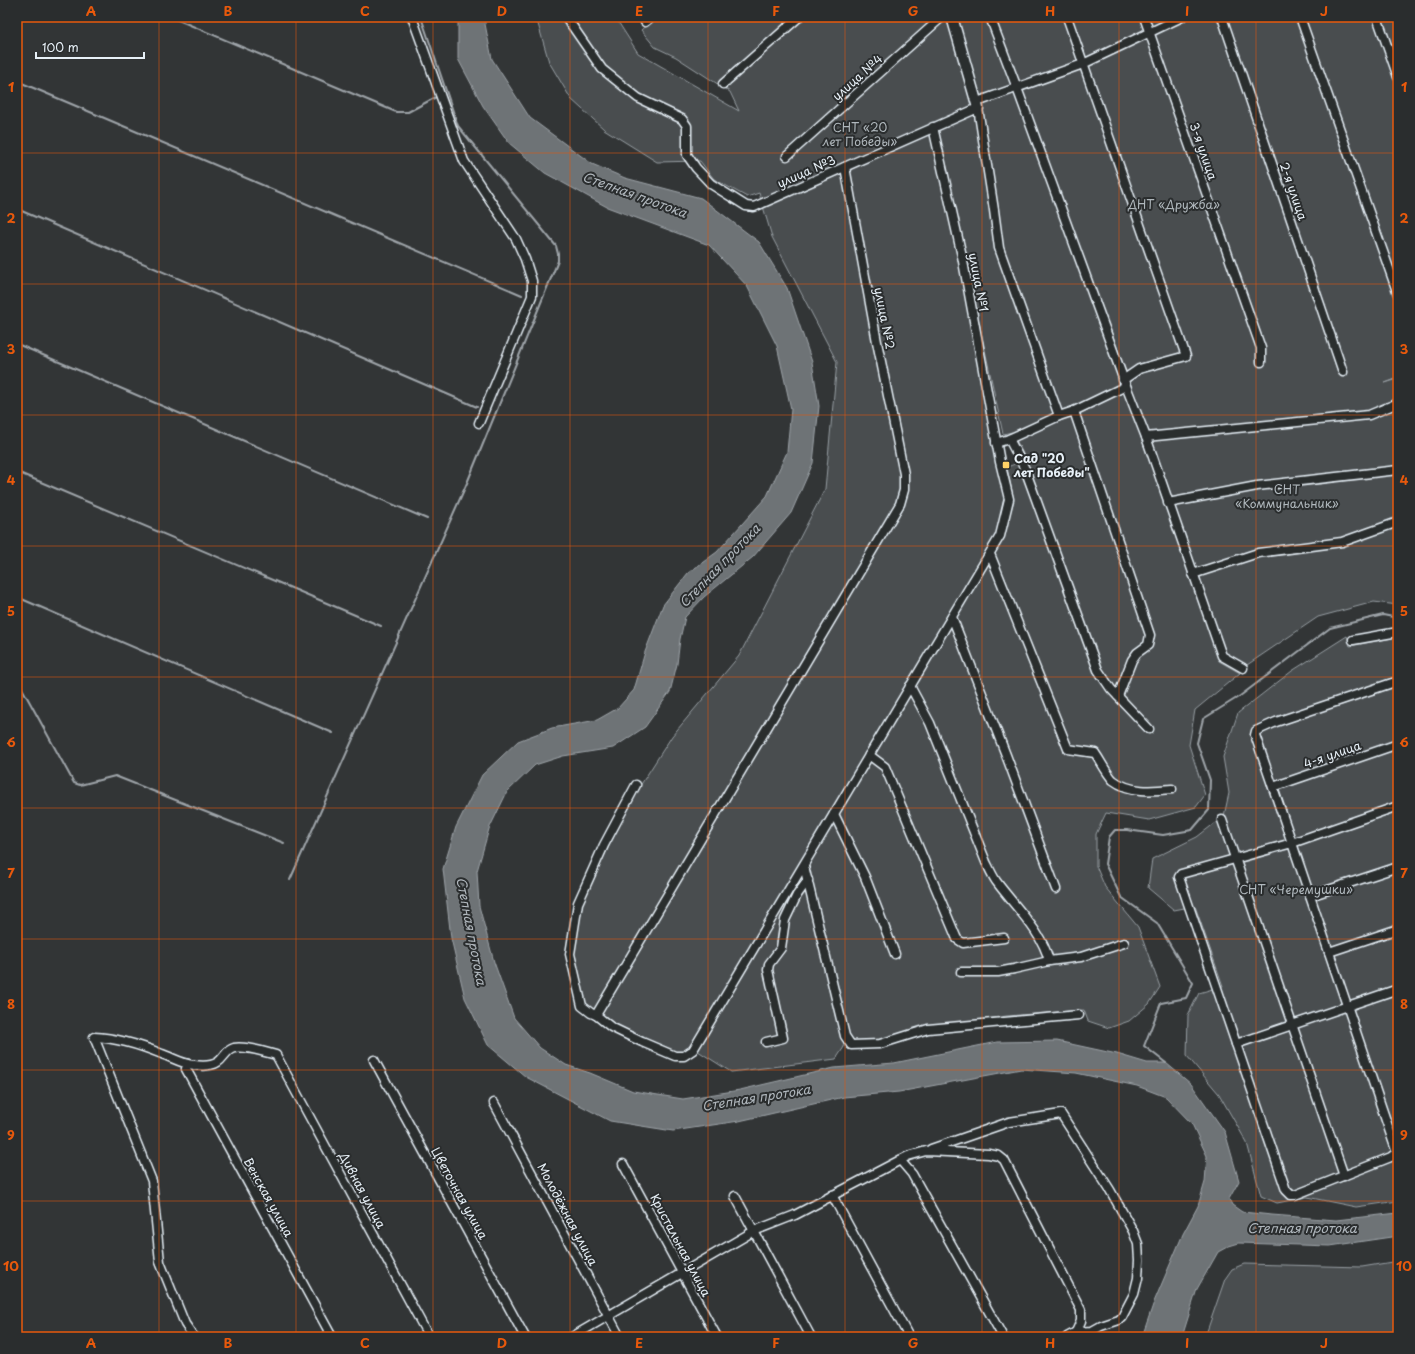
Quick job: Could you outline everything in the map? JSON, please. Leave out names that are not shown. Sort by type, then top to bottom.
[{"type":"street","points":[[412,17],[464,161],[516,239],[525,259],[532,281],[532,296],[479,422]]},
{"type":"street","name":"улица №3","points":[[566,17],[602,70],[638,98],[682,118],[688,126],[687,155],[696,168],[711,184],[746,206],[754,207],[933,127],[977,105],[1017,88],[1083,64],[1182,17]]},
{"type":"street","points":[[723,84],[799,17]]},
{"type":"street","name":"улица №4","points":[[787,156],[942,17]]},
{"type":"street","points":[[952,17],[977,105],[999,248],[1059,416]]},
{"type":"street","points":[[990,17],[1124,383],[1146,437],[1222,656],[1243,668]]},
{"type":"street","points":[[996,443],[1009,439],[1059,416],[1074,411],[1124,383],[1139,369],[1186,356],[1067,17]]},
{"type":"street","name":"3-я улица","points":[[1144,17],[1261,348],[1261,362]]},
{"type":"street","name":"2-я улица","points":[[1222,17],[1343,372]]},
{"type":"street","points":[[1300,17],[1398,294]]},
{"type":"street","points":[[1377,17],[1398,77]]},
{"type":"street","name":"улица №1","points":[[636,785],[604,845],[578,903],[570,954],[582,1006],[611,1027],[675,1056],[684,1056],[693,1050],[1000,536],[1009,499],[996,443],[962,256],[933,127]]},
{"type":"street","name":"улица №2","points":[[596,1015],[900,504],[904,490],[904,474],[845,167]]},
{"type":"street","points":[[1146,437],[1369,415],[1398,403]]},
{"type":"street","points":[[1074,411],[1150,635],[1148,645],[1136,653],[1132,660],[1118,696]]},
{"type":"street","points":[[1009,439],[1025,468],[1098,670],[1111,689],[1150,729]]},
{"type":"street","points":[[1168,503],[1256,486],[1398,470]]},
{"type":"street","points":[[1193,574],[1258,553],[1342,542],[1398,522]]},
{"type":"street","points":[[990,554],[1068,749],[1095,753],[1112,779],[1127,788],[1149,791],[1172,789]]},
{"type":"street","points":[[952,617],[1056,889]]},
{"type":"street","points":[[1353,640],[1398,632]]},
{"type":"street","points":[[1398,681],[1276,722],[1256,731],[1255,734],[1273,786],[1292,843],[1347,1006],[1396,1150],[1395,1154],[1391,1157],[1295,1195],[1291,1195],[1288,1192],[1179,877],[1181,874],[1292,843],[1398,806]]},
{"type":"street","points":[[910,686],[930,723],[986,862],[996,880],[1029,922],[1047,952],[1049,961]]},
{"type":"street","name":"4-я улица","points":[[1273,786],[1398,744]]},
{"type":"street","points":[[869,754],[885,767],[957,938],[963,943],[1004,938]]},
{"type":"street","points":[[834,814],[865,877],[895,954]]},
{"type":"street","points":[[1222,820],[1344,1176]]},
{"type":"street","points":[[804,866],[846,1036],[851,1045],[880,1044],[928,1029],[1079,1015]]},
{"type":"street","points":[[1310,896],[1398,867]]},
{"type":"street","points":[[766,1042],[783,1038],[768,970],[769,964],[781,948],[785,920],[797,895],[808,880]]},
{"type":"street","points":[[1329,952],[1398,929]]},
{"type":"street","points":[[961,972],[998,972],[1014,970],[1049,961],[1081,957],[1124,943]]},
{"type":"street","points":[[1236,1044],[1293,1026],[1398,989]]},
{"type":"street","name":"Дивная улица","points":[[194,1337],[185,1324],[160,1262],[152,1181],[94,1038],[110,1038],[130,1042],[181,1062],[193,1065],[206,1066],[219,1062],[227,1052],[233,1048],[241,1047],[276,1055],[429,1337]]},
{"type":"street","name":"Цветочная улица","points":[[374,1060],[525,1337]]},
{"type":"street","name":"Венская улица","points":[[186,1069],[332,1337]]},
{"type":"street","name":"Молодёжная улица","points":[[494,1103],[620,1337]]},
{"type":"street","points":[[572,1337],[754,1231],[795,1215],[908,1156],[1009,1122],[1061,1114],[1110,1190],[1133,1231],[1138,1244],[1139,1260],[1138,1278],[1134,1294],[1122,1317],[1119,1320],[1101,1326],[1092,1331],[1076,1332],[1067,1337]]},
{"type":"street","points":[[926,1151],[988,1154],[999,1156],[1004,1160],[1081,1310],[1081,1321],[1076,1332]]},
{"type":"street","points":[[900,1160],[912,1174],[1003,1337]]},
{"type":"street","name":"Кристальная улица","points":[[623,1164],[717,1337]]},
{"type":"street","points":[[734,1196],[811,1337]]},
{"type":"street","points":[[832,1196],[909,1337]]},
{"type":"green space","points":[[536,17],[615,17],[638,53],[739,111],[730,92],[676,57],[655,47],[641,30],[652,20],[649,17],[947,17],[972,93],[997,247],[1001,244],[983,142],[979,93],[954,17],[1296,17],[1398,302],[1398,378],[1385,383],[1398,379],[1398,605],[1374,602],[1318,617],[1247,665],[1223,655],[1136,399],[1129,402],[1219,661],[1240,673],[1195,710],[1189,745],[1205,795],[1196,807],[1149,820],[1106,813],[1096,834],[1096,866],[1105,887],[1138,927],[1160,987],[1149,1004],[1129,1021],[1109,1028],[1088,1021],[1084,1010],[1007,1016],[923,1027],[883,1040],[844,1042],[844,1047],[836,1059],[731,1072],[698,1051],[1000,541],[1014,501],[1007,467],[1026,460],[1012,432],[1003,434],[966,261],[959,264],[1004,497],[1000,526],[978,567],[689,1050],[678,1054],[612,1024],[584,1005],[573,955],[582,905],[608,848],[640,786],[672,736],[739,656],[825,489],[837,362],[772,237],[759,193],[747,197],[714,179],[700,161],[657,162],[604,129],[571,99],[549,62]]},
{"type":"green space","points":[[1304,17],[1398,17],[1398,284]]},
{"type":"green space","name":"СНТ «Черемушки»","points":[[1347,636],[1350,646],[1398,637],[1398,1201],[1356,1207],[1307,1197],[1277,1203],[1261,1196],[1247,1143],[1219,1094],[1187,1056],[1188,1015],[1199,993],[1223,986],[1195,906],[1174,910],[1148,888],[1152,859],[1197,837],[1224,816],[1229,793],[1223,757],[1238,713],[1292,671]]},
{"type":"green space","points":[[1398,1261],[1398,1337],[1205,1337],[1225,1279],[1232,1269],[1244,1264],[1362,1267]]},
{"type":"water","name":"Степная протока","points":[[458,17],[485,17],[492,59],[530,118],[592,164],[625,178],[701,198],[759,242],[787,288],[812,362],[819,406],[813,463],[791,513],[753,557],[704,597],[685,617],[680,639],[677,664],[670,692],[645,727],[613,748],[563,756],[535,765],[507,792],[489,829],[477,871],[479,906],[494,962],[514,1018],[540,1048],[566,1065],[590,1073],[633,1091],[683,1099],[740,1090],[834,1068],[894,1063],[997,1042],[1057,1041],[1117,1054],[1147,1063],[1166,1063],[1191,1084],[1225,1132],[1239,1181],[1229,1199],[1232,1205],[1242,1212],[1336,1220],[1398,1213],[1398,1236],[1330,1246],[1239,1243],[1229,1246],[1218,1252],[1197,1289],[1182,1337],[1142,1337],[1154,1302],[1183,1234],[1198,1206],[1205,1182],[1207,1156],[1192,1124],[1166,1097],[1137,1086],[1076,1073],[1021,1069],[899,1092],[844,1097],[739,1121],[673,1131],[610,1121],[526,1077],[488,1045],[465,998],[451,938],[443,869],[456,827],[482,775],[518,741],[552,728],[597,720],[618,708],[634,690],[645,652],[663,605],[688,573],[717,552],[767,496],[787,452],[791,409],[777,346],[747,286],[709,245],[607,207],[545,173],[509,143],[483,106],[458,59]]},
{"type":"waterway","points":[[171,17],[396,112],[408,112],[438,96]]},
{"type":"waterway","points":[[290,880],[467,483],[558,261],[556,246],[458,126],[421,17]]},
{"type":"waterway","points":[[17,81],[522,295]]},
{"type":"waterway","points":[[17,209],[477,407]]},
{"type":"waterway","points":[[17,344],[427,519]]},
{"type":"waterway","points":[[17,472],[381,626]]},
{"type":"waterway","points":[[17,597],[333,733]]},
{"type":"waterway","points":[[1166,1063],[1144,1046],[1161,1003],[1186,998],[1193,983],[1157,923],[1121,897],[1105,864],[1109,837],[1115,830],[1127,830],[1163,835],[1192,830],[1209,810],[1210,780],[1197,743],[1203,719],[1240,696],[1330,628],[1383,615],[1398,618]]},
{"type":"waterway","points":[[17,679],[74,783],[80,785],[115,776],[284,843]]},
{"type":"place","name":"Сад \"20 лет Победы\"","points":[[1006,465]]},
{"type":"park label","name":"СНТ «20 лет Победы»","points":[[860,134]]},
{"type":"park label","name":"ДНТ «Дружба»","points":[[1174,204]]},
{"type":"park label","name":"СНТ «Коммунальник»","points":[[1287,496]]}]
